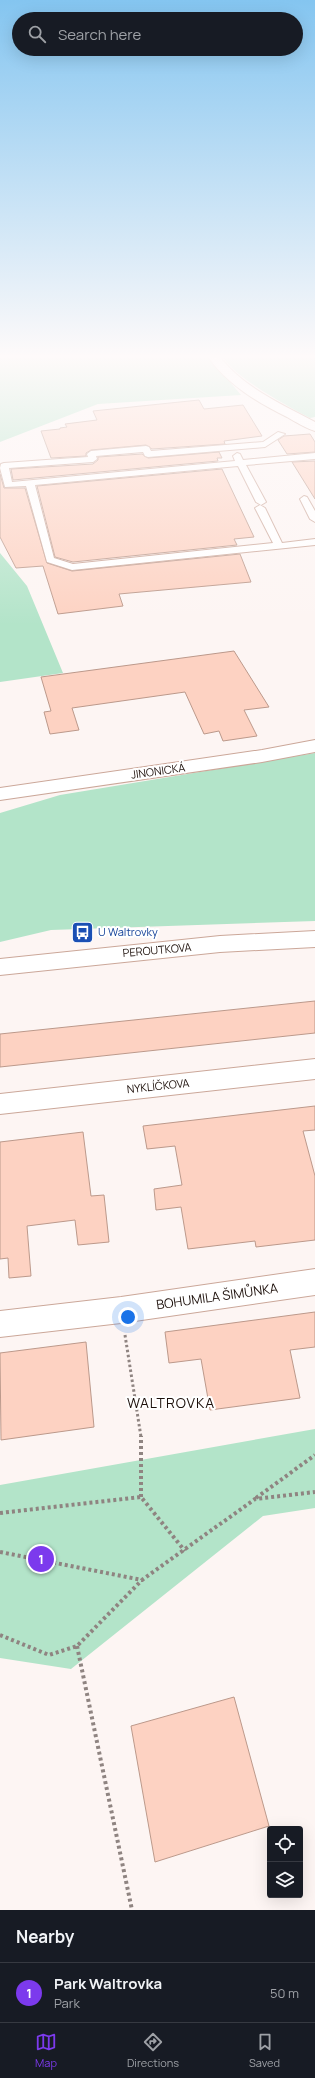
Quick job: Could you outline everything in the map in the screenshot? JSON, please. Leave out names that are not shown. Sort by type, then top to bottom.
[{"type":"street","name":"JINONICKÁ","points":[[0,794],[262,756],[315,746]]},
{"type":"street","name":"PEROUTKOVA","points":[[0,967],[220,944],[315,939]]},
{"type":"street","name":"NYKLÍČKOVA","points":[[0,1104],[315,1069]]},
{"type":"street","name":"BOHUMILA ŠIMŮNKA","points":[[0,1324],[121,1310],[315,1282]]},
{"type":"lane","points":[[6,488],[4,466],[92,459],[91,454],[146,449],[148,454],[242,446]]},
{"type":"lane","points":[[232,447],[241,463],[279,546]]},
{"type":"lane","points":[[6,488],[30,483],[315,456]]},
{"type":"lane","points":[[0,478],[6,488]]},
{"type":"lane","points":[[30,483],[50,560],[72,567],[315,542]]},
{"type":"lane","points":[[304,499],[315,519]]},
{"type":"path","points":[[121,1310],[142,1441],[141,1497],[185,1550]]},
{"type":"path","points":[[0,1635],[50,1655],[77,1646],[142,1580],[315,1455]]},
{"type":"path","points":[[255,1499],[315,1492]]},
{"type":"path","points":[[0,1513],[141,1497]]},
{"type":"path","points":[[0,1552],[142,1580]]},
{"type":"path","points":[[77,1646],[132,1910]]},
{"type":"green space","points":[[0,553],[27,586],[63,673],[0,682]]},
{"type":"green space","points":[[315,753],[315,921],[51,930],[0,942],[0,813],[60,795]]},
{"type":"green space","points":[[315,1429],[315,1508],[263,1516],[71,1669],[0,1658],[0,1485]]},
{"type":"building","points":[[47,446],[134,446],[91,450],[86,453],[86,456],[51,458]]},
{"type":"building","points":[[148,446],[194,446],[152,449]]},
{"type":"building","points":[[282,446],[315,446],[315,452],[287,454]]},
{"type":"building","points":[[219,452],[222,458],[217,458],[218,461],[13,480],[11,469],[93,464],[98,460],[98,457],[142,454],[148,458]]},
{"type":"building","points":[[315,461],[315,499],[292,462]]},
{"type":"building","points":[[222,469],[254,537],[234,539],[237,545],[73,562],[55,557],[37,486]]},
{"type":"building","points":[[0,474],[4,488],[25,488],[47,563],[72,571],[240,554],[251,582],[119,594],[123,606],[58,614],[43,566],[16,568],[0,537]]},
{"type":"building","points":[[234,651],[269,707],[244,710],[257,736],[223,741],[219,731],[204,734],[185,692],[72,708],[79,730],[50,734],[44,712],[51,711],[41,677]]},
{"type":"building","points":[[315,1001],[315,1033],[0,1067],[0,1034]]},
{"type":"building","points":[[315,1106],[315,1130],[303,1131],[315,1176],[315,1240],[256,1247],[255,1241],[188,1249],[181,1207],[156,1210],[154,1189],[182,1185],[175,1146],[147,1149],[143,1126]]},
{"type":"building","points":[[83,1132],[91,1196],[104,1195],[109,1242],[78,1245],[75,1220],[27,1226],[31,1276],[9,1278],[8,1258],[0,1259],[0,1142]]},
{"type":"building","points":[[315,1312],[315,1347],[290,1350],[300,1398],[210,1410],[201,1359],[169,1363],[165,1332]]},
{"type":"building","points":[[86,1342],[94,1427],[1,1440],[0,1353]]},
{"type":"building","points":[[234,1697],[269,1826],[155,1862],[131,1726]]},
{"type":"place","name":"U Waltrovky","points":[[82,932]]},
{"type":"place","name":"Park Waltrovka","points":[[41,1559]]},
{"type":"district","name":"WALTROVKA","points":[[171,1403]]}]
